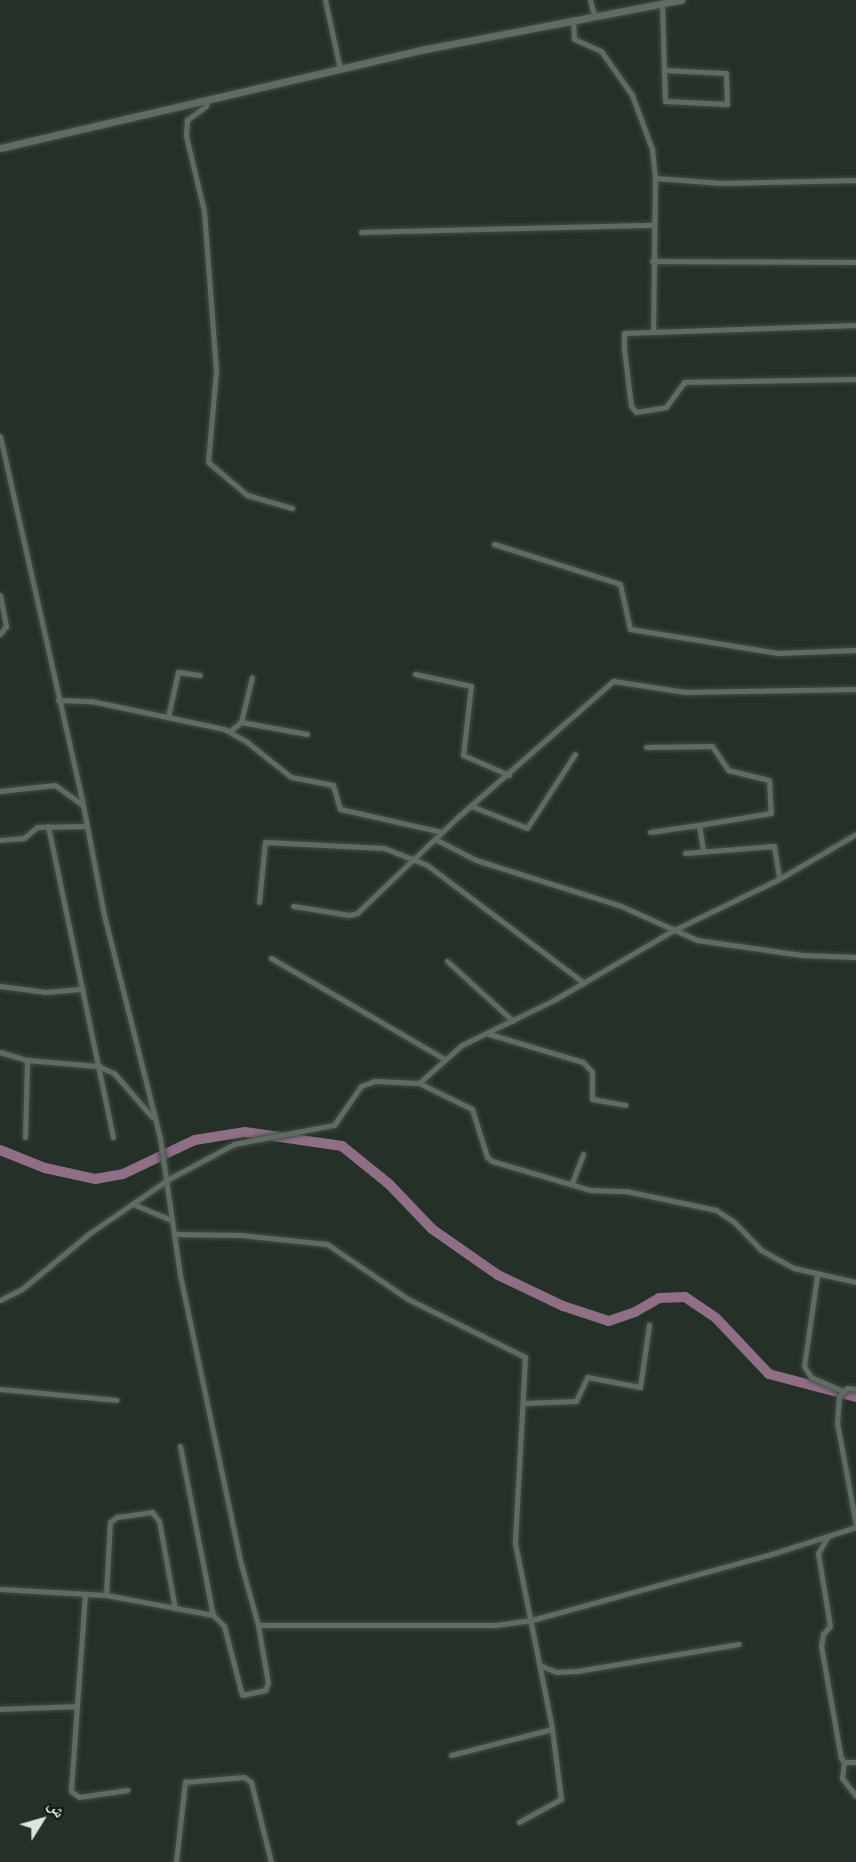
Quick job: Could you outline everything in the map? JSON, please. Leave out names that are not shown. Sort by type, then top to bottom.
[{"type":"street","points":[[325,0],[340,69]]},
{"type":"street","points":[[590,0],[594,15]]},
{"type":"street","points":[[0,148],[340,69],[573,19],[681,0]]},
{"type":"street","points":[[662,3],[664,70],[667,102],[727,104],[726,73],[664,70]]},
{"type":"street","points":[[573,19],[574,39],[595,46],[606,55],[637,104],[652,149],[655,178],[652,261],[653,331]]},
{"type":"street","points":[[207,99],[206,106],[187,120],[186,136],[204,212],[216,371],[208,462],[247,495],[292,508]]},
{"type":"street","points":[[655,178],[722,183],[856,180]]},
{"type":"street","points":[[361,232],[653,225]]},
{"type":"street","points":[[652,261],[856,262]]},
{"type":"street","points":[[856,325],[624,333],[624,368],[631,406],[636,412],[666,408],[684,382],[856,379]]},
{"type":"street","points":[[0,436],[83,805],[104,915],[155,1120],[167,1180],[171,1220],[238,1552],[258,1625],[268,1683],[265,1690],[242,1695],[224,1626],[213,1615],[180,1446]]},
{"type":"street","points":[[494,544],[620,584],[630,628],[778,653],[856,650]]},
{"type":"street","points":[[0,595],[6,626],[0,634]]},
{"type":"street","points":[[168,717],[178,672],[200,675]]},
{"type":"street","points":[[415,674],[471,687],[463,756],[509,775]]},
{"type":"street","points":[[230,731],[241,722],[252,677]]},
{"type":"street","points":[[293,906],[354,915],[442,832],[613,681],[685,692],[856,688]]},
{"type":"street","points":[[58,700],[91,701],[230,731],[286,775],[333,785],[340,809],[442,832]]},
{"type":"street","points":[[241,722],[307,734]]},
{"type":"street","points":[[646,747],[712,746],[728,770],[767,778],[771,813],[650,832]]},
{"type":"street","points":[[471,806],[527,828],[575,753]]},
{"type":"street","points":[[0,792],[55,785],[83,805]]},
{"type":"street","points":[[699,825],[703,850]]},
{"type":"street","points":[[48,826],[113,1137]]},
{"type":"street","points":[[0,840],[21,839],[37,827],[87,826]]},
{"type":"street","points":[[419,1083],[443,1059],[462,1045],[489,1034],[584,983],[674,930],[779,879],[856,834]]},
{"type":"street","points":[[435,839],[476,860],[621,906],[697,940],[770,951],[856,957]]},
{"type":"street","points":[[259,902],[265,842],[384,848],[414,858],[487,908],[584,983]]},
{"type":"street","points":[[685,853],[774,846],[779,879]]},
{"type":"street","points":[[271,958],[443,1059]]},
{"type":"street","points":[[447,962],[513,1021]]},
{"type":"street","points":[[0,986],[46,993],[83,989]]},
{"type":"street","points":[[489,1034],[583,1062],[592,1072],[592,1099],[625,1105]]},
{"type":"street","points":[[0,1052],[27,1060],[99,1066],[124,1080],[155,1120]]},
{"type":"street","points":[[25,1137],[27,1060]]},
{"type":"street","points":[[0,1300],[22,1289],[63,1254],[167,1180],[234,1144],[334,1125],[368,1082],[419,1083],[472,1109],[487,1157],[492,1161],[605,1192],[626,1191],[716,1210],[734,1222],[761,1250],[817,1276],[856,1282]]},
{"type":"street","points":[[572,1183],[583,1154]]},
{"type":"street","points":[[133,1204],[171,1220]]},
{"type":"street","points":[[174,1234],[241,1235],[327,1244],[408,1299],[525,1357],[515,1543],[552,1729],[561,1799],[519,1822]]},
{"type":"street","points":[[817,1276],[804,1366],[811,1377],[842,1391],[856,1389]]},
{"type":"street","points":[[523,1403],[576,1401],[587,1377],[640,1387],[649,1325]]},
{"type":"street","points":[[0,1389],[116,1400]]},
{"type":"street","points":[[258,1625],[496,1625],[532,1620],[828,1536],[856,1526],[838,1433],[842,1391]]},
{"type":"street","points":[[105,1595],[110,1522],[117,1517],[152,1512],[159,1521],[175,1609]]},
{"type":"street","points":[[828,1536],[818,1554],[830,1626],[823,1634],[822,1646],[841,1758],[844,1762],[842,1778],[856,1796]]},
{"type":"street","points":[[0,1589],[105,1595],[213,1615]]},
{"type":"street","points":[[85,1594],[77,1706],[74,1795],[127,1790]]},
{"type":"street","points":[[539,1665],[556,1672],[577,1671],[739,1644]]},
{"type":"street","points":[[0,1708],[77,1706]]},
{"type":"street","points":[[451,1755],[552,1729]]},
{"type":"street","points":[[844,1762],[856,1762]]},
{"type":"street","points":[[176,1862],[185,1782],[244,1777],[251,1782],[271,1862]]},
{"type":"waterway","points":[[0,1150],[45,1168],[95,1179],[123,1174],[195,1140],[245,1132],[342,1146],[389,1184],[432,1229],[498,1275],[563,1306],[609,1321],[635,1312],[659,1298],[685,1297],[716,1318],[769,1374],[856,1397]]}]
